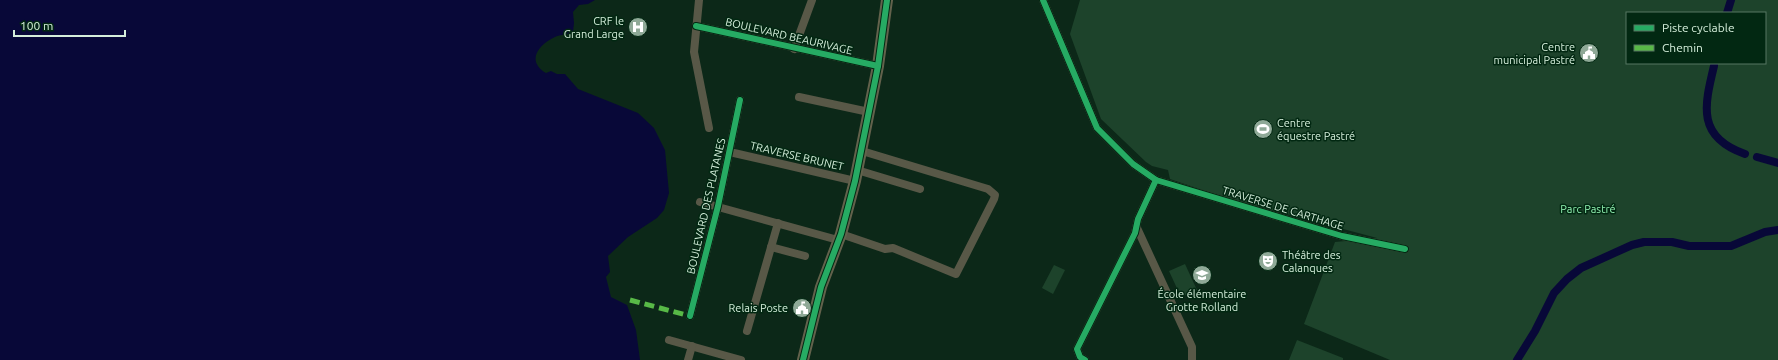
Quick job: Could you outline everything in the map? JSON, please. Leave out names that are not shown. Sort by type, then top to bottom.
[{"type":"street","points":[[699,0],[694,52],[708,128]]},
{"type":"street","points":[[794,48],[812,0]]},
{"type":"street","points":[[803,360],[821,286],[839,237],[862,151],[878,66],[887,0]]},
{"type":"street","name":"TRAVERSE DE CARTHAGE","points":[[1043,0],[1096,128],[1132,164],[1156,180],[1342,236],[1405,250]]},
{"type":"street","name":"BOULEVARD BEAURIVAGE","points":[[696,26],[878,66]]},
{"type":"street","points":[[799,97],[869,112]]},
{"type":"street","name":"BOULEVARD DES PLATANES","points":[[690,316],[718,206],[740,100]]},
{"type":"street","points":[[700,202],[885,249],[893,248],[956,274],[995,195],[988,189],[862,151]]},
{"type":"street","name":"TRAVERSE BRUNET","points":[[734,153],[920,189]]},
{"type":"street","points":[[1084,360],[1080,357],[1077,349],[1137,228],[1138,219],[1156,180]]},
{"type":"street","points":[[747,331],[778,223]]},
{"type":"street","points":[[1137,228],[1192,347],[1192,360]]},
{"type":"street","points":[[771,247],[805,256]]},
{"type":"street","points":[[669,340],[741,360]]},
{"type":"street","points":[[688,360],[692,346]]},
{"type":"green space","name":"Parc Pastré","points":[[1080,0],[1778,0],[1778,360],[1390,360],[1304,324],[1335,242],[1377,238],[1220,196],[1170,179],[1168,170],[1152,166],[1146,162],[1101,119],[1070,34]]},
{"type":"green space","points":[[1185,264],[1197,290],[1181,297],[1169,271]]},
{"type":"green space","points":[[1054,265],[1065,270],[1053,294],[1042,288]]},
{"type":"green space","points":[[1297,340],[1343,358],[1343,360],[1289,360]]},
{"type":"shaded area","points":[[0,0],[595,0],[588,4],[579,5],[573,12],[573,32],[557,36],[549,40],[539,49],[536,58],[540,68],[546,73],[551,71],[557,74],[565,74],[578,89],[638,113],[654,128],[665,150],[669,193],[664,210],[657,218],[628,237],[608,256],[610,272],[606,277],[611,297],[627,305],[636,330],[640,360],[0,360]]},
{"type":"waterway","points":[[1727,12],[1731,0]]},
{"type":"waterway","points":[[1714,66],[1710,81],[1707,107],[1711,129],[1718,139],[1729,147],[1745,154]]},
{"type":"waterway","points":[[1757,157],[1778,163]]},
{"type":"waterway","points":[[1517,360],[1535,331],[1554,293],[1567,279],[1581,268],[1632,245],[1644,242],[1672,242],[1689,246],[1731,246],[1765,232],[1778,230]]},
{"type":"marked path","points":[[630,300],[690,316]]},
{"type":"cycle path","points":[[803,360],[821,287],[841,234],[855,181],[878,66],[887,0]]},
{"type":"cycle path","points":[[1043,0],[1097,128],[1133,164],[1156,180],[1342,236],[1405,249]]},
{"type":"cycle path","points":[[696,26],[878,66]]},
{"type":"cycle path","points":[[690,316],[718,206],[740,100]]},
{"type":"cycle path","points":[[1085,360],[1080,357],[1077,349],[1135,233],[1138,219],[1156,180]]},
{"type":"place","name":"CRF le Grand Large","points":[[638,27]]},
{"type":"place","name":"Centre municipal Pastré","points":[[1589,53]]},
{"type":"place","name":"Centre équestre Pastré","points":[[1263,129]]},
{"type":"place","name":"Théâtre des Calanques","points":[[1268,261]]},
{"type":"place","name":"École élémentaire Grotte Rolland","points":[[1202,275]]},
{"type":"place","name":"Relais Poste","points":[[802,308]]}]
